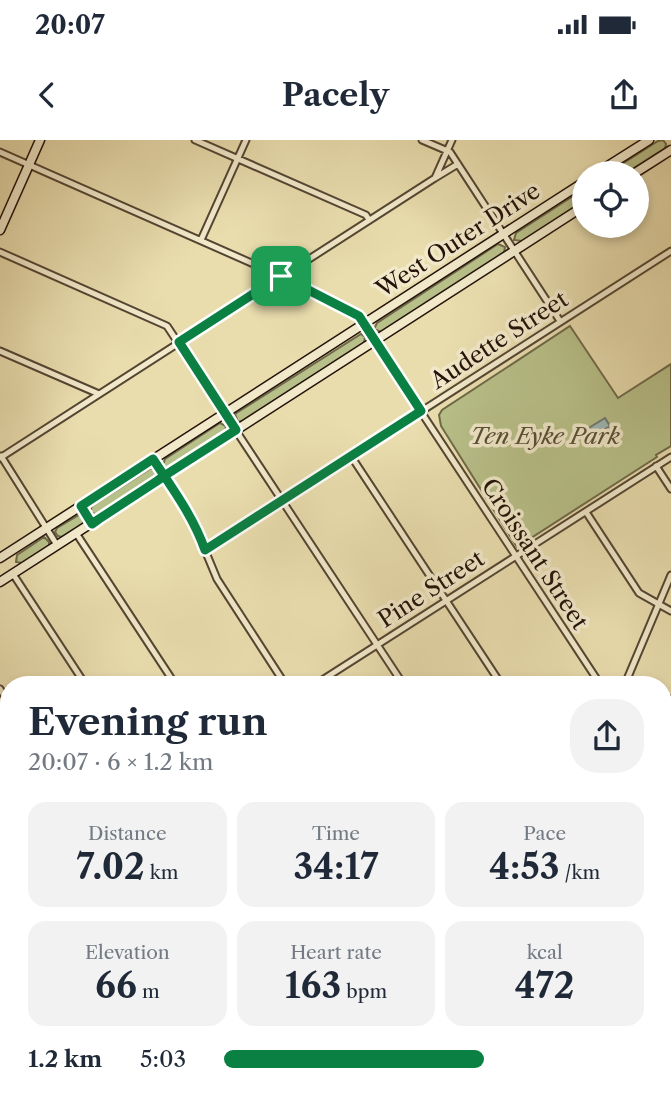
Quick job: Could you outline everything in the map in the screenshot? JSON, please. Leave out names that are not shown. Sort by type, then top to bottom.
[{"type":"main road","points":[[0,230],[40,140]]},
{"type":"main road","points":[[614,161],[643,141]]},
{"type":"main road","points":[[649,164],[671,150]]},
{"type":"main road","name":"West Outer Drive","points":[[0,558],[572,190]]},
{"type":"main road","name":"West Outer Drive","points":[[0,582],[572,214]]},
{"type":"main road","points":[[153,459],[164,476]]},
{"type":"main road","points":[[81,506],[92,524]]},
{"type":"street","points":[[195,140],[366,215],[369,220]]},
{"type":"street","points":[[201,240],[246,140]]},
{"type":"street","points":[[422,140],[447,151],[458,164],[560,321]]},
{"type":"street","points":[[435,178],[452,140]]},
{"type":"street","name":"Croissant Street","points":[[0,152],[281,276],[356,313],[595,676]]},
{"type":"street","points":[[57,545],[0,457],[458,164]]},
{"type":"street","name":"Audette Street","points":[[205,550],[671,251]]},
{"type":"street","points":[[0,252],[165,324],[398,676]]},
{"type":"street","points":[[0,351],[99,394]]},
{"type":"street","points":[[351,456],[496,676]]},
{"type":"street","name":"Pine Street","points":[[328,676],[671,457]]},
{"type":"street","points":[[656,466],[671,489]]},
{"type":"street","points":[[164,476],[192,519],[217,579],[280,676]]},
{"type":"street","points":[[586,512],[639,593],[671,611]]},
{"type":"street","points":[[76,533],[169,676]]},
{"type":"street","points":[[13,574],[80,676]]},
{"type":"street","points":[[628,676],[671,575]]},
{"type":"green space","points":[[663,140],[665,149],[646,161],[627,161]]},
{"type":"green space","points":[[572,197],[572,209],[522,241],[514,240],[516,233]]},
{"type":"green space","points":[[498,244],[505,247],[504,253],[381,332],[374,329],[377,323]]},
{"type":"green space","name":"Ten Eyke Park","points":[[570,326],[618,398],[671,364],[671,446],[517,547],[441,426],[439,415],[442,410]]},
{"type":"green space","points":[[361,334],[365,337],[364,343],[238,422],[235,414]]},
{"type":"green space","points":[[220,423],[226,426],[225,432],[165,468],[165,459]]},
{"type":"green space","points":[[151,468],[156,472],[154,478],[97,515],[90,512],[92,506]]},
{"type":"green space","points":[[79,515],[84,518],[83,524],[62,537],[58,536],[55,532],[57,528]]},
{"type":"green space","points":[[44,537],[49,546],[22,563],[16,562],[17,555]]},
{"type":"water","points":[[605,418],[610,426],[592,437],[587,429]]},
{"type":"route","points":[[281,276],[179,342],[236,430],[164,476],[92,524],[81,506],[153,459],[164,476],[186,509],[192,519],[205,550],[421,411],[356,313],[281,276]]}]
